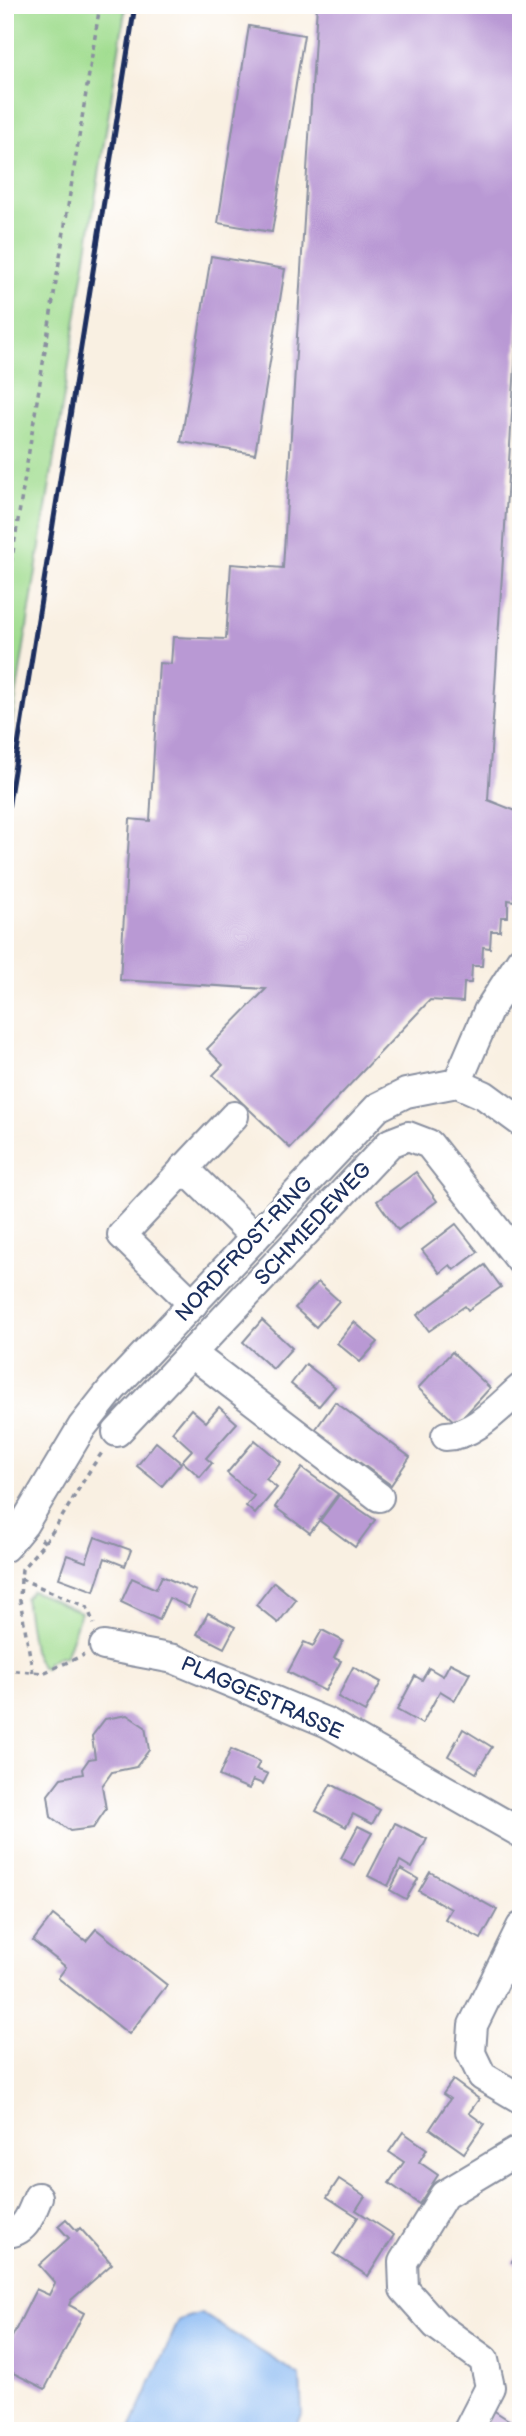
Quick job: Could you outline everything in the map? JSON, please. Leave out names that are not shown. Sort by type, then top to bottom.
[{"type":"street","points":[[521,960],[488,1011],[457,1083],[484,1094],[521,1122]]},
{"type":"street","name":"NORDFROST-RING","points":[[14,1558],[34,1533],[82,1427],[112,1389],[378,1107],[406,1093],[457,1083]]},
{"type":"street","points":[[193,1304],[122,1235],[234,1116]]},
{"type":"street","name":"SCHMIEDEWEG","points":[[117,1432],[390,1143],[408,1136],[429,1144],[518,1250]]},
{"type":"street","points":[[184,1168],[255,1237]]},
{"type":"street","points":[[191,1353],[379,1497]]},
{"type":"street","points":[[446,1436],[458,1436],[469,1430],[521,1388]]},
{"type":"street","name":"PLAGGESTRASSE","points":[[104,1646],[174,1659],[328,1723],[521,1832]]},
{"type":"street","points":[[521,1927],[473,2025],[471,2053],[482,2076],[521,2099]]},
{"type":"street","points":[[468,2430],[490,2387],[484,2360],[436,2325],[404,2289],[403,2262],[444,2195],[521,2149]]},
{"type":"street","points":[[5,2233],[14,2233],[28,2223],[38,2197]]},
{"type":"path","points":[[5,601],[100,5]]},
{"type":"path","points":[[5,10],[10,63],[5,124]]},
{"type":"path","points":[[34,1533],[60,1522],[89,1469],[117,1432]]},
{"type":"path","points":[[14,1558],[21,1579],[20,1600],[33,1673]]},
{"type":"path","points":[[5,1670],[44,1673],[104,1646],[87,1607],[21,1579]]},
{"type":"green space","points":[[5,5],[126,5],[5,766]]},
{"type":"green space","points":[[32,1591],[81,1612],[65,1657],[60,1656],[47,1662],[45,1668],[41,1667],[33,1650],[25,1598]]},
{"type":"water","points":[[201,2313],[300,2376],[302,2415],[294,2431],[129,2431],[179,2320]]},
{"type":"building","points":[[317,5],[521,5],[521,268],[488,800],[521,813],[521,881],[516,879],[514,901],[508,900],[508,917],[501,917],[500,931],[491,931],[490,948],[483,947],[482,966],[472,966],[471,983],[464,983],[463,1002],[430,1000],[290,1148],[213,1075],[223,1065],[207,1049],[266,989],[120,980],[130,819],[150,821],[159,663],[171,664],[173,637],[226,639],[231,564],[283,568]]},
{"type":"building","points":[[249,26],[304,35],[272,232],[218,223]]},
{"type":"building","points":[[211,256],[285,269],[255,454],[181,442]]},
{"type":"building","points":[[416,1172],[437,1201],[398,1230],[377,1201]]},
{"type":"building","points":[[456,1224],[478,1252],[454,1270],[450,1265],[440,1273],[422,1250]]},
{"type":"building","points":[[485,1265],[501,1287],[468,1310],[465,1306],[429,1331],[417,1315]]},
{"type":"building","points":[[318,1282],[339,1301],[316,1327],[295,1308]]},
{"type":"building","points":[[262,1320],[292,1348],[273,1369],[243,1342]]},
{"type":"building","points":[[354,1322],[378,1342],[360,1362],[337,1343]]},
{"type":"building","points":[[452,1352],[490,1388],[457,1424],[418,1388]]},
{"type":"building","points":[[306,1364],[335,1387],[319,1406],[291,1384]]},
{"type":"building","points":[[335,1402],[410,1457],[391,1485],[315,1430]]},
{"type":"building","points":[[219,1407],[237,1423],[206,1458],[212,1463],[200,1477],[182,1461],[192,1450],[172,1432],[191,1409],[206,1422]]},
{"type":"building","points":[[255,1440],[281,1462],[266,1479],[277,1488],[255,1514],[246,1506],[254,1496],[227,1473]]},
{"type":"building","points":[[156,1442],[181,1463],[162,1486],[137,1466]]},
{"type":"building","points":[[302,1468],[338,1494],[310,1533],[275,1507]]},
{"type":"building","points":[[339,1495],[375,1520],[355,1547],[320,1521]]},
{"type":"building","points":[[95,1537],[131,1550],[125,1566],[105,1558],[94,1591],[59,1578],[67,1555],[86,1562]]},
{"type":"building","points":[[162,1576],[196,1591],[189,1607],[169,1598],[159,1620],[121,1602],[132,1578],[156,1589]]},
{"type":"building","points":[[274,1582],[296,1600],[278,1623],[256,1605]]},
{"type":"building","points":[[208,1613],[235,1627],[224,1648],[197,1634]]},
{"type":"building","points":[[322,1630],[343,1641],[334,1658],[341,1661],[325,1691],[288,1672],[304,1642],[313,1646]]},
{"type":"building","points":[[450,1663],[470,1673],[455,1700],[440,1691],[422,1724],[397,1710],[415,1676],[422,1680],[429,1668],[443,1676]]},
{"type":"building","points":[[353,1667],[381,1682],[365,1712],[338,1697]]},
{"type":"building","points":[[127,1715],[145,1727],[149,1750],[136,1767],[112,1772],[102,1786],[106,1809],[93,1828],[70,1831],[51,1817],[48,1795],[61,1778],[83,1774],[82,1769],[89,1759],[95,1758],[92,1736],[105,1719]]},
{"type":"building","points":[[463,1729],[492,1747],[476,1773],[448,1756]]},
{"type":"building","points":[[231,1749],[260,1762],[256,1769],[268,1774],[263,1784],[253,1780],[249,1789],[219,1776]]},
{"type":"building","points":[[331,1784],[380,1810],[372,1824],[353,1814],[346,1827],[316,1811]]},
{"type":"building","points":[[395,1823],[427,1839],[412,1868],[400,1861],[388,1886],[368,1876]]},
{"type":"building","points":[[358,1826],[372,1833],[354,1865],[341,1858]]},
{"type":"building","points":[[401,1869],[418,1879],[406,1899],[390,1890]]},
{"type":"building","points":[[430,1872],[497,1910],[481,1939],[445,1919],[451,1909],[419,1891]]},
{"type":"building","points":[[53,1915],[86,1941],[96,1929],[167,1985],[129,2034],[58,1978],[66,1967],[33,1941]]},
{"type":"building","points":[[5,1930],[10,1937],[5,1949]]},
{"type":"building","points":[[453,2080],[479,2099],[469,2113],[484,2124],[464,2153],[430,2129],[450,2099],[443,2094]]},
{"type":"building","points":[[403,2132],[427,2149],[419,2162],[438,2175],[419,2204],[389,2183],[404,2162],[389,2152]]},
{"type":"building","points":[[339,2179],[365,2196],[356,2210],[394,2235],[368,2276],[334,2254],[358,2217],[327,2197]]},
{"type":"building","points":[[66,2219],[77,2231],[80,2228],[112,2264],[71,2300],[69,2305],[84,2313],[45,2389],[5,2369],[5,2351],[36,2289],[49,2295],[55,2283],[39,2265],[69,2238],[58,2226]]},
{"type":"building","points":[[521,2251],[521,2268],[512,2262]]},
{"type":"building","points":[[493,2410],[521,2428],[521,2431],[480,2431]]},
{"type":"railway","points":[[5,828],[135,5]]}]
